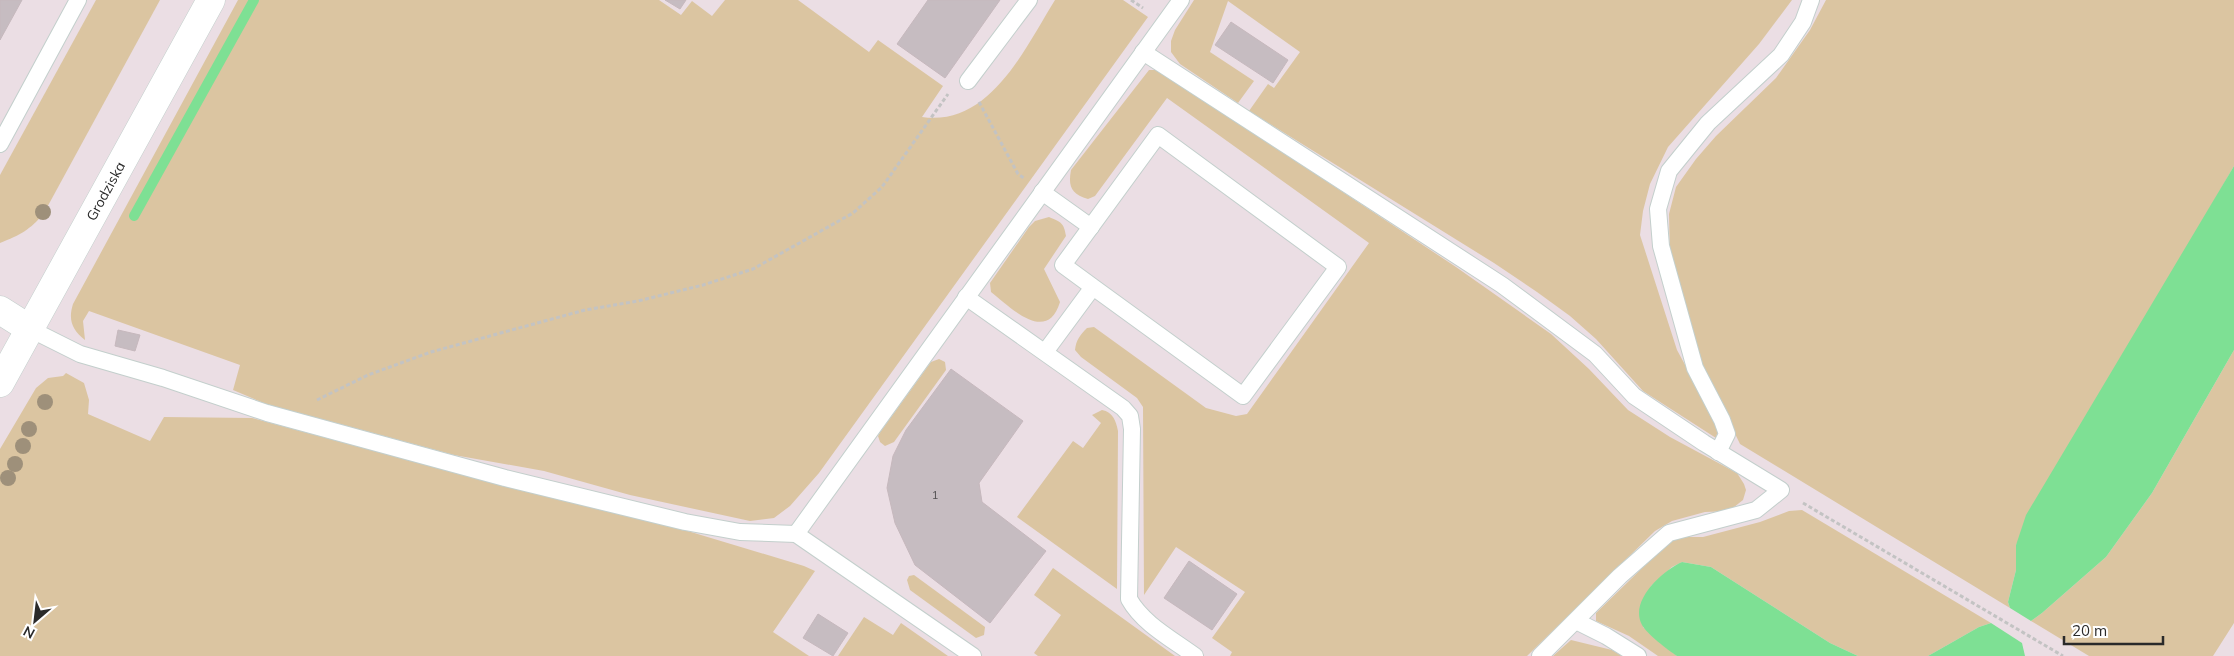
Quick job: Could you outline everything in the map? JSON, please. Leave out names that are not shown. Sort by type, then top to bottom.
[{"type":"main road","name":"Grodziska","points":[[0,382],[212,0]]},
{"type":"main road","points":[[0,310],[30,329]]},
{"type":"lane","points":[[0,144],[78,0]]},
{"type":"lane","points":[[968,81],[1029,0]]},
{"type":"lane","points":[[796,534],[1180,0]]},
{"type":"lane","points":[[1718,452],[1727,434],[1722,420],[1695,368],[1661,246],[1658,209],[1669,171],[1708,123],[1781,55],[1803,22],[1811,0]]},
{"type":"lane","points":[[1144,52],[1502,285],[1595,354],[1634,396],[1718,452],[1781,490],[1756,510],[1669,534],[1620,576],[1540,656]]},
{"type":"lane","points":[[1158,135],[1338,267],[1243,396],[1093,287],[1063,265],[1158,135]]},
{"type":"lane","points":[[1042,192],[1091,227]]},
{"type":"lane","points":[[1045,352],[1093,287]]},
{"type":"lane","points":[[966,297],[1123,408],[1130,416],[1132,430],[1130,598],[1136,611],[1150,624],[1195,656]]},
{"type":"lane","points":[[30,329],[80,354],[163,378],[289,420],[505,478],[685,522],[740,532],[796,534],[973,656]]},
{"type":"lane","points":[[1576,621],[1606,636],[1638,656]]},
{"type":"path","points":[[289,420],[305,406],[360,379],[431,352],[585,310],[638,301],[694,287],[753,269],[853,213],[882,187],[950,92],[968,81],[1018,174],[1042,192]]},
{"type":"path","points":[[1781,490],[2063,656]]},
{"type":"shaded area","points":[[96,0],[160,0],[44,213],[24,231],[0,243],[0,175]]},
{"type":"shaded area","points":[[238,0],[659,0],[681,15],[692,1],[712,16],[725,0],[798,0],[869,52],[878,40],[943,86],[922,117],[946,117],[967,110],[986,97],[1018,61],[1055,0],[1123,0],[1148,17],[819,473],[790,506],[774,518],[750,521],[630,495],[544,471],[454,455],[266,404],[233,390],[240,365],[89,311],[83,321],[85,340],[81,336],[74,328],[71,320],[73,304]]},
{"type":"shaded area","points":[[1194,0],[1792,0],[1759,44],[1668,147],[1650,184],[1643,211],[1640,235],[1677,350],[1715,420],[1718,430],[1716,438],[1643,391],[1596,339],[1570,316],[1537,292],[1494,263],[1249,111],[1268,84],[1274,88],[1300,52],[1228,1],[1210,52],[1254,81],[1238,103],[1180,64],[1171,52],[1171,41],[1175,30]]},
{"type":"shaded area","points":[[1826,0],[2234,0],[2234,166],[2016,545],[2016,570],[2008,602],[2010,608],[1740,444],[1699,359],[1670,258],[1669,214],[1676,187],[1696,159],[1716,136],[1776,78],[1810,30]]},
{"type":"shaded area","points":[[1149,70],[1159,70],[1456,267],[1551,334],[1589,369],[1628,410],[1670,437],[1737,473],[1746,490],[1743,500],[1729,511],[1705,512],[1672,521],[1655,531],[1527,656],[1230,656],[1232,652],[1212,638],[1245,592],[1176,547],[1144,595],[1143,407],[1137,398],[1081,357],[1075,350],[1076,343],[1082,333],[1087,328],[1094,327],[1206,408],[1236,416],[1247,414],[1369,243],[1167,98],[1095,196],[1088,199],[1074,192],[1070,181],[1071,170]]},
{"type":"shaded area","points":[[2234,166],[2234,350],[2152,493],[2106,557],[2031,621],[2010,608],[2008,602],[2016,570],[2016,545],[2026,515]]},
{"type":"shaded area","points":[[1049,217],[1061,223],[1066,236],[1044,269],[1060,302],[1054,315],[1046,321],[1037,322],[1018,313],[991,292],[990,283],[1029,227],[1035,221]]},
{"type":"shaded area","points":[[2234,350],[2234,623],[2213,656],[2089,656],[2031,621],[2106,557],[2152,493]]},
{"type":"shaded area","points":[[939,359],[945,362],[946,370],[894,442],[885,446],[880,442],[878,436],[881,431],[931,362]]},
{"type":"shaded area","points":[[66,373],[84,383],[89,400],[88,414],[150,441],[164,417],[252,418],[509,487],[618,510],[804,566],[815,571],[773,632],[809,656],[0,656],[0,449],[36,388],[48,378],[63,376]]},
{"type":"shaded area","points":[[1102,410],[1109,413],[1113,418],[1118,431],[1117,589],[1017,517],[1073,441],[1083,448],[1101,423],[1092,415]]},
{"type":"shaded area","points":[[1802,510],[1991,623],[1979,627],[1928,656],[1858,656],[1830,643],[1711,567],[1682,562],[1672,567],[1651,586],[1643,627],[1677,656],[1658,656],[1629,636],[1596,621],[1596,613],[1668,543],[1681,537],[1703,537],[1760,522],[1789,511]]},
{"type":"shaded area","points":[[1682,562],[1711,567],[1830,643],[1858,656],[1677,656],[1648,633],[1642,625],[1639,616],[1640,606],[1650,588],[1665,572]]},
{"type":"shaded area","points":[[1053,568],[1175,656],[1038,656],[1034,653],[1061,615],[1034,595]]},
{"type":"shaded area","points":[[914,575],[985,627],[984,635],[976,638],[910,590],[907,580],[909,576]]},
{"type":"shaded area","points":[[864,617],[893,635],[901,623],[948,656],[838,656]]},
{"type":"shaded area","points":[[1991,623],[2022,643],[2025,656],[1928,656],[1979,627]]},
{"type":"shaded area","points":[[1571,640],[1612,650],[1622,656],[1553,656]]},
{"type":"building","points":[[0,0],[22,0],[0,40]]},
{"type":"building","points":[[665,0],[686,0],[680,9]]},
{"type":"building","points":[[928,0],[1000,0],[945,78],[897,44]]},
{"type":"building","points":[[1231,22],[1288,60],[1273,83],[1215,45]]},
{"type":"building","points":[[118,330],[140,335],[135,351],[115,346]]},
{"type":"building","points":[[951,369],[1023,421],[979,483],[982,502],[1046,551],[990,623],[915,565],[895,523],[887,488],[893,456],[906,430]]},
{"type":"building","points":[[1189,561],[1237,594],[1212,630],[1164,598]]},
{"type":"building","points":[[818,614],[848,633],[833,656],[803,638]]},
{"type":"waterway","points":[[134,216],[254,0]]}]
